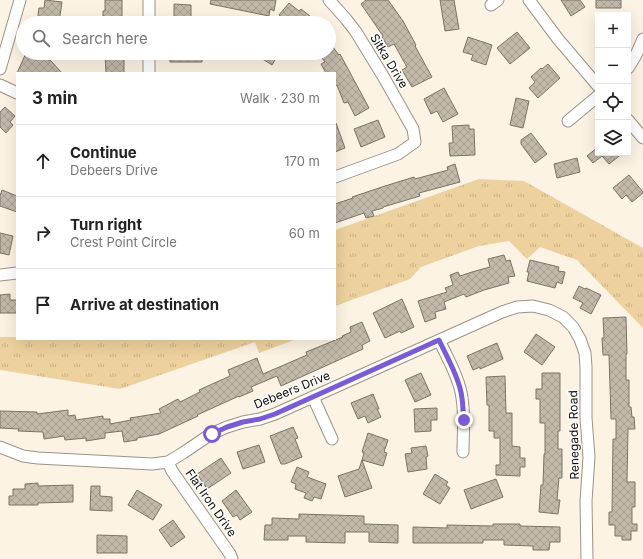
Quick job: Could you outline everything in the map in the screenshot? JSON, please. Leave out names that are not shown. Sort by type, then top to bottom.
[{"type":"street","points":[[0,69],[20,0]]},
{"type":"street","points":[[149,0],[149,16]]},
{"type":"street","name":"Sitka Drive","points":[[329,0],[351,25],[372,58],[413,129],[416,142],[398,154],[336,177]]},
{"type":"street","points":[[529,0],[558,39],[596,84]]},
{"type":"street","points":[[631,63],[643,39]]},
{"type":"street","points":[[149,60],[149,72]]},
{"type":"street","points":[[0,85],[16,93]]},
{"type":"street","points":[[568,121],[595,98]]},
{"type":"street","points":[[631,124],[643,138]]},
{"type":"street","points":[[0,275],[16,273]]},
{"type":"street","name":"Debeers Drive","points":[[0,447],[23,456],[38,458],[152,464],[168,462],[212,434],[227,427],[275,414],[502,312],[517,307],[533,306],[549,310],[563,317]]},
{"type":"street","name":"Renegade Road","points":[[563,317],[573,327],[580,339],[585,353],[586,418],[589,457],[586,501],[587,559]]},
{"type":"street","points":[[439,340],[458,382],[462,398],[464,420],[463,452]]},
{"type":"street","points":[[313,397],[332,439]]},
{"type":"street","name":"Flat Iron Drive","points":[[168,462],[172,471],[224,544],[232,559]]},
{"type":"green space","points":[[479,179],[524,181],[643,248],[643,328],[577,260],[540,247],[527,259],[509,241],[479,246],[421,267],[410,279],[336,306],[336,230]]},
{"type":"green space","points":[[0,337],[16,337],[16,340],[294,340],[259,353],[255,342],[120,389],[0,370]]},
{"type":"building","points":[[45,0],[62,2],[60,16],[38,16],[39,8],[44,8]]},
{"type":"building","points":[[105,0],[122,0],[122,16],[103,16],[103,11],[105,11]]},
{"type":"building","points":[[211,0],[276,0],[274,11],[270,9],[269,16],[210,4]]},
{"type":"building","points":[[366,0],[388,0],[403,21],[432,77],[412,87],[402,70],[407,67],[394,44],[388,47],[382,37],[383,36],[361,4]]},
{"type":"building","points":[[440,0],[454,0],[459,29],[445,31]]},
{"type":"building","points":[[561,0],[580,0],[585,7],[571,16]]},
{"type":"building","points":[[596,0],[621,0],[621,8],[596,8]]},
{"type":"building","points":[[289,3],[299,11],[301,9],[310,16],[280,16],[279,15]]},
{"type":"building","points":[[174,4],[191,5],[191,16],[174,16]]},
{"type":"building","points":[[517,32],[530,48],[510,64],[497,48]]},
{"type":"building","points":[[468,37],[492,45],[486,65],[471,60],[473,55],[463,52]]},
{"type":"building","points":[[336,51],[339,55],[340,54],[369,108],[355,116],[348,102],[344,103],[336,86],[336,72],[325,72],[321,64],[325,62],[323,60],[336,60]]},
{"type":"building","points":[[23,60],[49,60],[61,72],[17,72]]},
{"type":"building","points":[[105,60],[124,60],[124,72],[106,72]]},
{"type":"building","points":[[170,60],[202,60],[202,62],[170,62]]},
{"type":"building","points":[[264,60],[275,60],[272,65]]},
{"type":"building","points":[[548,64],[560,78],[538,98],[529,88],[535,82],[531,77]]},
{"type":"building","points":[[444,88],[458,114],[443,122],[437,111],[431,114],[424,99]]},
{"type":"building","points":[[516,98],[529,101],[523,128],[510,125]]},
{"type":"building","points":[[5,107],[15,116],[10,122],[13,125],[6,133],[0,127],[0,112]]},
{"type":"building","points":[[378,120],[385,137],[361,147],[354,129]]},
{"type":"building","points":[[336,123],[345,148],[336,152]]},
{"type":"building","points":[[469,125],[469,129],[474,129],[475,155],[450,156],[449,143],[453,143],[452,126]]},
{"type":"building","points":[[531,133],[547,154],[535,163],[521,144],[521,140]]},
{"type":"building","points":[[595,149],[595,156],[602,156],[593,163],[587,156]]},
{"type":"building","points":[[602,156],[619,156],[609,164]]},
{"type":"building","points":[[577,158],[580,172],[557,178],[554,164]]},
{"type":"building","points":[[455,164],[460,182],[419,193],[420,196],[372,211],[374,216],[366,218],[364,213],[336,223],[336,204],[414,177],[415,179],[448,170],[447,167]]},
{"type":"building","points":[[629,175],[643,192],[632,202],[626,195],[622,199],[613,188]]},
{"type":"building","points":[[2,190],[16,196],[16,212],[0,206],[0,196]]},
{"type":"building","points":[[0,233],[13,236],[9,255],[0,253]]},
{"type":"building","points":[[504,255],[506,261],[510,260],[515,276],[508,277],[509,283],[466,297],[464,294],[444,302],[446,309],[435,312],[436,318],[425,322],[418,301],[447,292],[445,288],[453,285],[450,275],[458,272],[460,276],[490,267],[488,259]]},
{"type":"building","points":[[530,260],[559,267],[558,271],[565,272],[562,284],[557,282],[555,288],[527,281],[529,272],[527,272]]},
{"type":"building","points":[[579,286],[601,295],[591,314],[580,308],[583,303],[573,298]]},
{"type":"building","points":[[10,294],[10,300],[16,300],[16,313],[0,313],[0,295]]},
{"type":"building","points":[[402,299],[414,327],[401,333],[400,331],[385,338],[373,313]]},
{"type":"building","points":[[626,317],[626,380],[629,380],[629,407],[631,407],[632,417],[634,417],[635,429],[628,429],[627,482],[635,482],[635,507],[632,507],[632,524],[637,524],[637,531],[631,531],[631,540],[622,540],[622,536],[615,536],[615,525],[609,525],[609,512],[612,512],[613,439],[616,439],[616,419],[611,419],[609,355],[603,355],[602,338],[604,338],[603,318]]},
{"type":"building","points":[[362,322],[370,341],[362,345],[363,349],[281,386],[277,376],[251,387],[253,391],[197,415],[198,416],[159,434],[124,442],[122,431],[105,433],[105,438],[86,441],[86,438],[65,440],[64,436],[44,439],[43,432],[18,431],[19,429],[0,428],[0,411],[37,412],[37,414],[68,410],[68,416],[75,415],[76,420],[103,416],[103,419],[110,419],[110,424],[131,420],[130,418],[161,413],[159,409],[178,399],[180,402],[200,392],[199,390],[230,376],[228,370],[257,358],[263,374],[307,355],[306,352],[343,337],[342,336],[351,332],[350,327]]},
{"type":"building","points":[[536,334],[555,347],[542,365],[524,352]]},
{"type":"building","points":[[497,343],[503,359],[480,369],[480,367],[473,370],[467,356]]},
{"type":"building","points":[[421,373],[431,395],[415,402],[405,380]]},
{"type":"building","points":[[542,373],[560,373],[560,431],[558,431],[558,449],[562,449],[562,478],[559,478],[557,500],[560,500],[558,514],[539,512],[541,485],[543,485],[545,423],[540,423],[540,399],[536,399],[536,389],[542,389]]},
{"type":"building","points":[[505,376],[506,413],[512,413],[512,446],[520,447],[520,458],[525,458],[525,467],[520,467],[520,476],[496,475],[496,465],[500,465],[500,438],[494,438],[494,431],[489,431],[489,405],[487,405],[486,377]]},
{"type":"building","points":[[373,394],[381,417],[368,423],[365,416],[358,419],[351,403]]},
{"type":"building","points":[[437,408],[437,420],[431,420],[431,431],[415,432],[414,409]]},
{"type":"building","points":[[293,427],[298,438],[295,439],[302,457],[285,464],[281,464],[270,436]]},
{"type":"building","points":[[368,433],[388,440],[384,452],[387,453],[383,466],[362,460],[364,453],[362,452]]},
{"type":"building","points":[[259,445],[265,462],[243,469],[237,452]]},
{"type":"building","points":[[426,446],[428,456],[426,457],[427,469],[408,472],[405,454],[412,453],[411,448]]},
{"type":"building","points":[[221,458],[231,473],[207,489],[197,474]]},
{"type":"building","points":[[362,460],[372,488],[345,497],[338,476],[359,469]]},
{"type":"building","points":[[297,467],[309,472],[307,477],[326,484],[321,499],[314,497],[312,501],[304,498],[306,493],[295,489],[296,484],[291,482]]},
{"type":"building","points":[[435,474],[448,482],[446,485],[450,488],[440,504],[423,494]]},
{"type":"building","points":[[496,479],[503,497],[471,509],[464,490]]},
{"type":"building","points":[[38,483],[38,486],[73,485],[73,502],[38,503],[38,505],[9,505],[9,496],[13,496],[13,489],[25,489],[25,484]]},
{"type":"building","points":[[91,486],[100,486],[100,496],[112,497],[112,511],[90,510]]},
{"type":"building","points":[[137,490],[162,505],[153,520],[128,505]]},
{"type":"building","points":[[236,490],[252,512],[240,520],[237,515],[233,517],[222,501]]},
{"type":"building","points":[[299,514],[364,516],[364,524],[398,525],[398,543],[369,542],[369,532],[345,532],[345,543],[306,542],[306,536],[288,536],[288,540],[264,540],[265,525],[272,525],[272,518],[299,519]]},
{"type":"building","points":[[173,520],[185,537],[171,547],[159,530]]},
{"type":"building","points":[[493,524],[520,524],[520,526],[560,527],[560,542],[550,542],[549,550],[533,550],[533,546],[504,545],[504,540],[483,540],[483,543],[413,543],[413,527],[447,528],[447,525],[493,526]]},
{"type":"building","points":[[97,535],[127,536],[127,553],[97,553]]},
{"type":"route","points":[[212,434],[227,427],[275,414],[439,340],[460,387],[464,420]]}]
